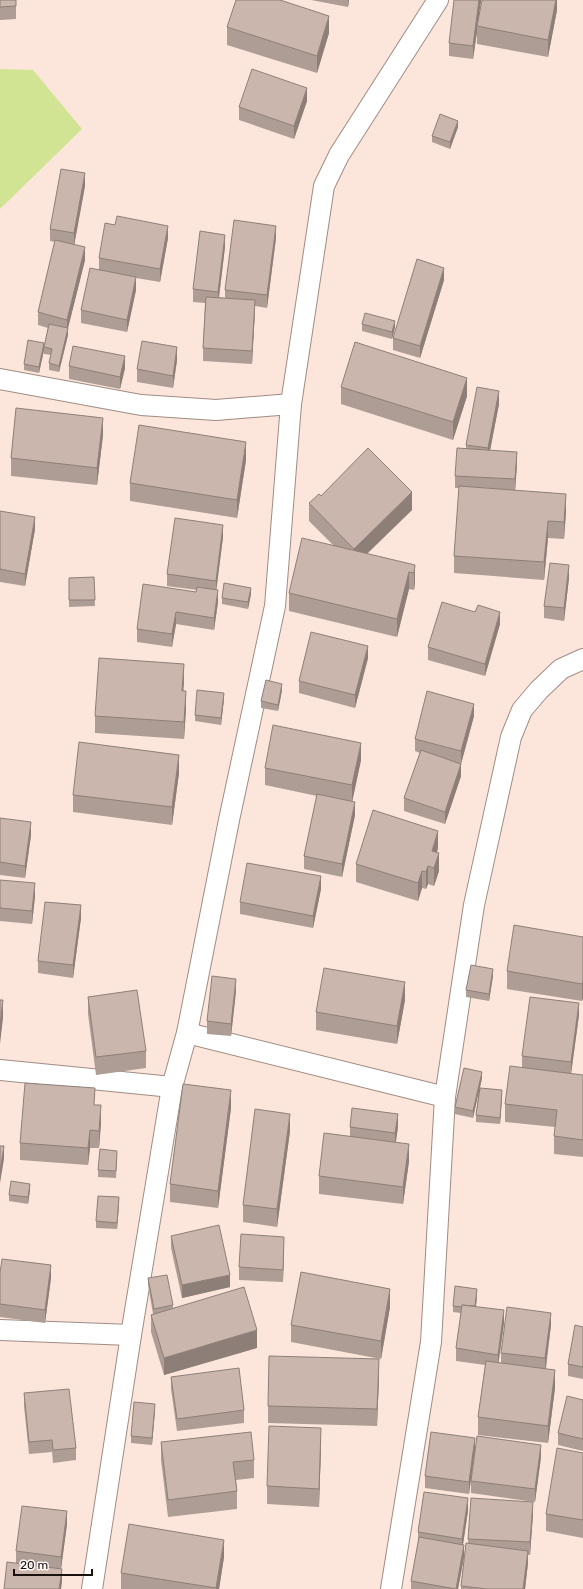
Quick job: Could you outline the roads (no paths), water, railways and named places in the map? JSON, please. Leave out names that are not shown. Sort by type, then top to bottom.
[{"type":"street","points":[[92,1589],[131,1335],[172,1087],[187,1033],[229,820],[275,606],[291,404],[324,186],[339,155],[438,0]]},
{"type":"street","points":[[0,379],[141,405],[216,410],[291,404]]},
{"type":"street","points":[[391,1589],[431,1342],[445,1097],[474,905],[511,738],[522,710],[539,690],[561,669],[583,659]]},
{"type":"street","points":[[187,1033],[445,1097]]},
{"type":"street","points":[[0,1070],[172,1087]]},
{"type":"street","points":[[0,1330],[131,1335]]}]
